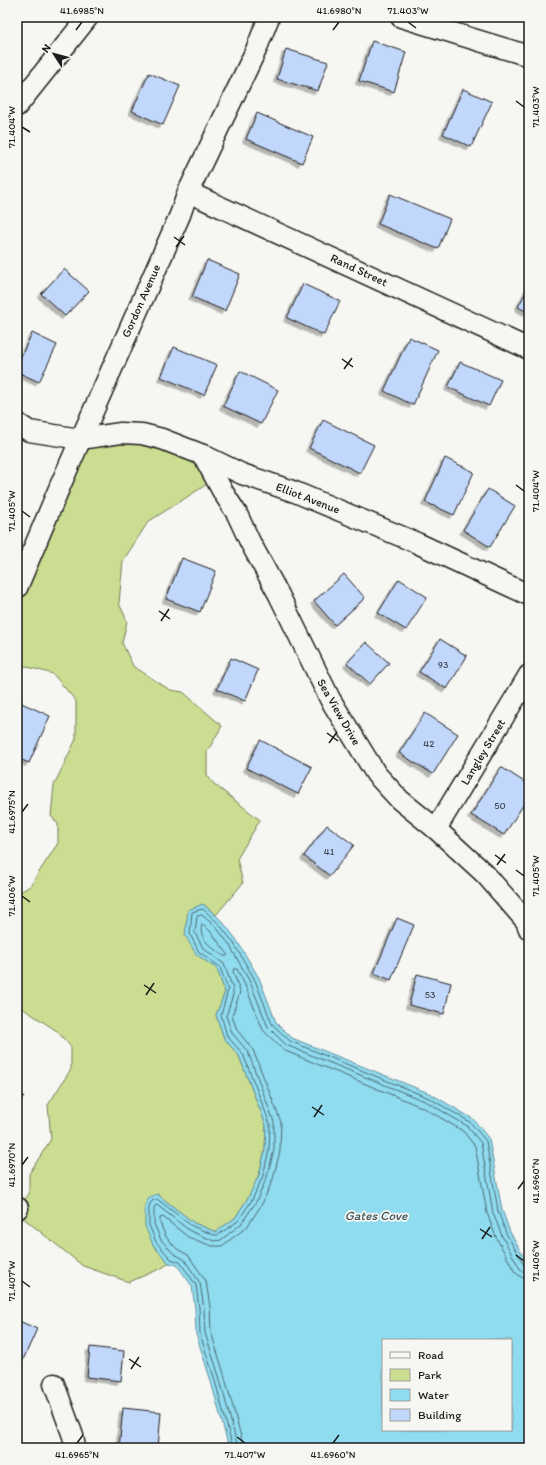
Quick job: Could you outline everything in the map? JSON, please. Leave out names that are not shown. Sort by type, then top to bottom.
[{"type":"street","points":[[17,106],[88,17]]},
{"type":"street","name":"Gordon Avenue","points":[[17,588],[80,439],[188,192],[256,50],[269,17]]},
{"type":"street","points":[[401,17],[529,56]]},
{"type":"street","name":"Rand Street","points":[[188,192],[529,349]]},
{"type":"street","name":"Elliot Avenue","points":[[17,423],[29,431],[80,439],[121,433],[142,434],[162,439],[203,455],[242,474],[295,492],[417,543],[529,595]]},
{"type":"street","name":"Sea View Drive","points":[[203,455],[237,514],[330,699],[376,774],[400,800],[436,829],[485,874],[526,921],[529,929]]},
{"type":"street","name":"Langley Street","points":[[436,829],[529,675]]},
{"type":"street","points":[[54,1384],[76,1448]]},
{"type":"green space","points":[[122,430],[206,456],[212,481],[148,522],[123,561],[119,603],[127,621],[122,643],[133,666],[170,690],[183,692],[222,726],[207,752],[207,775],[214,784],[260,820],[237,859],[243,883],[216,915],[203,904],[196,954],[217,969],[225,992],[216,1015],[224,1038],[239,1056],[266,1125],[265,1149],[259,1175],[248,1198],[235,1218],[216,1232],[194,1223],[157,1194],[153,1245],[169,1263],[162,1268],[129,1282],[83,1266],[17,1213],[17,1209],[29,1194],[29,1174],[51,1139],[48,1105],[71,1069],[71,1047],[57,1031],[17,1006],[17,894],[30,886],[58,843],[58,824],[51,816],[54,785],[76,739],[76,701],[53,674],[17,664],[17,582],[79,435]]},
{"type":"water","name":"Gates Cove","points":[[203,904],[222,921],[236,939],[259,978],[276,1022],[292,1038],[431,1094],[473,1119],[489,1139],[502,1210],[510,1232],[529,1267],[529,1448],[229,1448],[210,1378],[196,1334],[192,1286],[177,1265],[169,1263],[153,1245],[145,1226],[145,1204],[148,1198],[157,1194],[194,1223],[216,1232],[235,1218],[248,1198],[259,1175],[265,1150],[266,1125],[239,1056],[224,1038],[216,1015],[225,992],[217,969],[196,954],[185,935],[188,910]]},
{"type":"building","points":[[372,41],[406,52],[394,92],[359,81]]},
{"type":"building","points":[[286,49],[328,62],[318,91],[277,79]]},
{"type":"building","points":[[149,73],[180,86],[163,125],[132,111]]},
{"type":"building","points":[[463,89],[492,102],[471,147],[443,134]]},
{"type":"building","points":[[257,113],[313,137],[302,163],[246,139]]},
{"type":"building","points":[[390,194],[450,219],[438,249],[378,224]]},
{"type":"building","points":[[207,260],[240,274],[225,311],[192,297]]},
{"type":"building","points":[[64,269],[89,291],[65,316],[41,294]]},
{"type":"building","points":[[303,284],[340,301],[324,335],[287,318]]},
{"type":"building","points":[[529,286],[529,313],[518,307]]},
{"type":"building","points":[[32,333],[57,345],[39,382],[17,372],[17,365]]},
{"type":"building","points":[[409,337],[438,350],[413,405],[384,391]]},
{"type":"building","points":[[174,347],[217,365],[204,395],[161,377]]},
{"type":"building","points":[[460,362],[501,380],[489,406],[448,387]]},
{"type":"building","points":[[240,371],[278,390],[261,424],[223,406]]},
{"type":"building","points":[[323,420],[374,445],[360,473],[309,448]]},
{"type":"building","points":[[445,458],[474,472],[454,515],[425,502]]},
{"type":"building","points":[[488,489],[515,506],[490,547],[463,530]]},
{"type":"building","points":[[182,558],[216,571],[200,612],[166,599]]},
{"type":"building","points":[[344,574],[365,598],[335,625],[314,601]]},
{"type":"building","points":[[399,579],[427,597],[406,630],[378,613]]},
{"type":"building","points":[[440,639],[467,656],[447,689],[419,672]]},
{"type":"building","points":[[366,642],[389,663],[370,684],[347,663]]},
{"type":"building","points":[[231,658],[258,670],[245,701],[217,689]]},
{"type":"building","points":[[17,701],[50,716],[29,763],[17,758]]},
{"type":"building","points":[[425,713],[458,734],[433,774],[399,753]]},
{"type":"building","points":[[260,740],[312,767],[298,794],[246,768]]},
{"type":"building","points":[[501,767],[529,785],[529,796],[504,835],[471,815]]},
{"type":"building","points":[[327,825],[354,845],[330,876],[304,856]]},
{"type":"building","points":[[397,918],[414,925],[391,980],[374,973]]},
{"type":"building","points":[[417,974],[451,983],[444,1014],[409,1005]]},
{"type":"building","points":[[17,1091],[24,1096],[17,1104]]},
{"type":"building","points":[[17,1320],[37,1329],[17,1373]]},
{"type":"building","points":[[90,1347],[124,1351],[121,1381],[87,1377]]},
{"type":"building","points":[[123,1408],[161,1412],[158,1448],[119,1448]]}]
